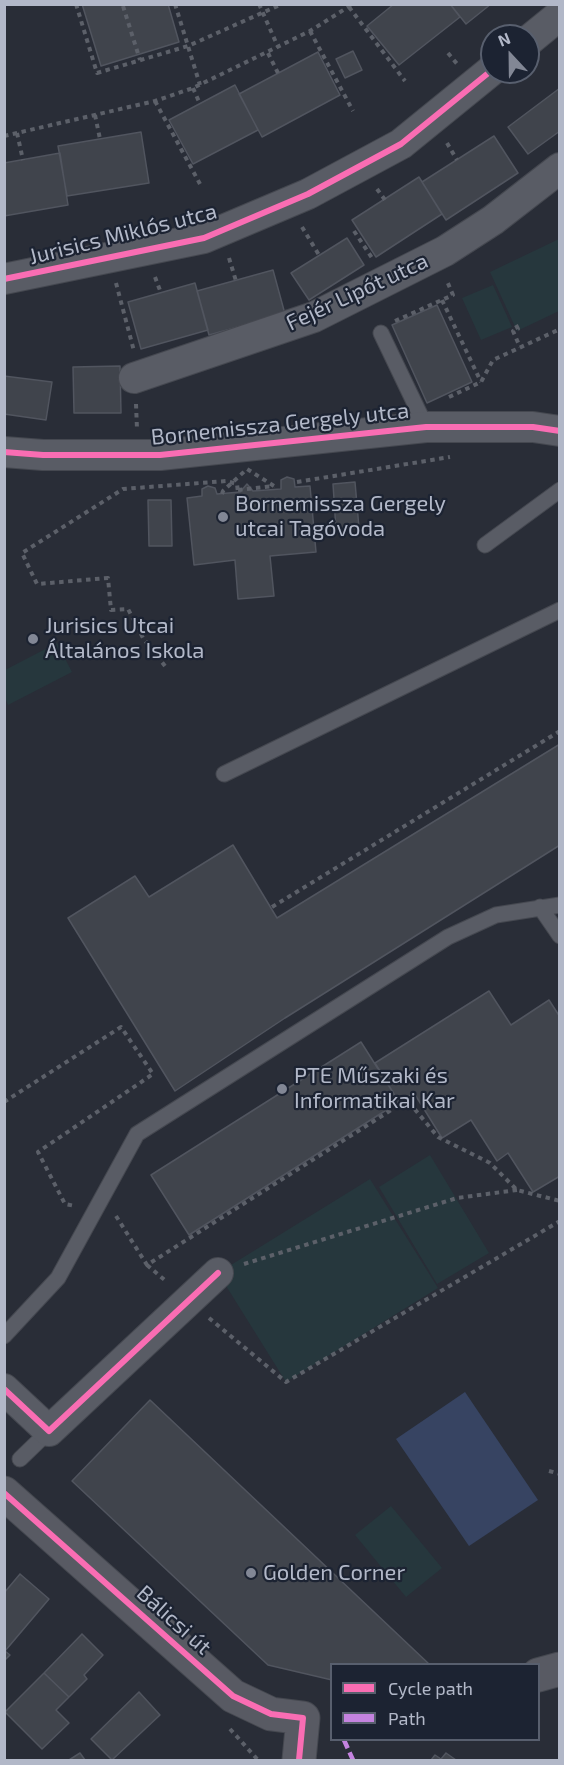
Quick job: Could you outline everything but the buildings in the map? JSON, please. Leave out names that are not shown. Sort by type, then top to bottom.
[{"type":"street","points":[[540,31],[560,15]]},
{"type":"street","name":"Jurisics Miklós utca","points":[[4,279],[204,238],[308,194],[401,144],[480,80]]},
{"type":"street","name":"Fejér Lipót utca","points":[[134,363],[323,312],[446,251],[493,220],[560,168]]},
{"type":"street","name":"Bornemissza Gergely utca","points":[[4,452],[42,446],[160,455],[422,419],[560,431]]},
{"type":"street","points":[[4,1389],[49,1431],[218,1273]]},
{"type":"street","name":"Bálicsi út","points":[[4,1493],[233,1696],[271,1714],[317,1718],[299,1761]]},
{"type":"street","points":[[540,1675],[560,1670]]},
{"type":"lane","points":[[381,333],[422,419]]},
{"type":"lane","points":[[485,545],[560,490]]},
{"type":"lane","points":[[224,774],[560,610]]},
{"type":"lane","points":[[4,1336],[58,1278],[137,1134],[448,937],[496,915],[560,905]]},
{"type":"lane","points":[[540,907],[560,936]]},
{"type":"lane","points":[[20,1459],[49,1431]]},
{"type":"path","points":[[76,4],[97,73],[188,46],[282,4]]},
{"type":"path","points":[[175,4],[200,86]]},
{"type":"path","points":[[259,4],[278,48]]},
{"type":"path","points":[[123,6],[140,60]]},
{"type":"path","points":[[4,136],[155,101],[200,86],[310,32],[351,6],[405,81]]},
{"type":"path","points":[[310,32],[353,111]]},
{"type":"path","points":[[268,53],[278,73]]},
{"type":"path","points":[[193,88],[200,104]]},
{"type":"path","points":[[155,101],[200,184]]},
{"type":"path","points":[[95,115],[100,139]]},
{"type":"path","points":[[17,133],[23,160]]},
{"type":"path","points":[[451,151],[457,159]]},
{"type":"path","points":[[379,191],[385,200]]},
{"type":"path","points":[[301,226],[319,255]]},
{"type":"path","points":[[225,247],[236,280]]},
{"type":"path","points":[[114,276],[134,363]]},
{"type":"path","points":[[155,276],[161,293]]},
{"type":"path","points":[[446,278],[453,295],[442,300],[481,382]]},
{"type":"path","points":[[516,325],[518,329],[513,331],[520,347]]},
{"type":"path","points":[[422,419],[481,382],[494,360],[560,329]]},
{"type":"path","points":[[297,482],[453,457]]},
{"type":"path","points":[[165,666],[143,638],[128,609],[111,610],[108,579],[38,584],[22,553],[123,489],[226,481],[237,484],[238,491],[275,487],[247,469],[223,491],[222,494]]},
{"type":"path","points":[[272,907],[560,731]]},
{"type":"path","points":[[4,1102],[121,1027],[153,1074],[38,1152],[65,1204],[113,1213],[147,1265],[286,1382],[560,1221]]},
{"type":"path","points":[[147,1265],[407,1100],[438,1137],[490,1163],[517,1190]]},
{"type":"path","points":[[218,1273],[457,1198],[517,1190],[560,1201]]},
{"type":"path","points":[[549,1471],[560,1474]]},
{"type":"shaded area","points":[[559,239],[559,311],[517,331],[490,272]]},
{"type":"shaded area","points":[[493,285],[512,327],[481,340],[462,298]]},
{"type":"shaded area","points":[[57,643],[72,672],[8,705],[5,698],[5,670]]},
{"type":"shaded area","points":[[430,1155],[489,1253],[437,1284],[379,1187]]},
{"type":"shaded area","points":[[370,1179],[438,1288],[286,1382],[218,1273]]},
{"type":"shaded area","points":[[391,1506],[442,1568],[406,1597],[355,1535]]},
{"type":"water","points":[[465,1392],[538,1500],[469,1546],[396,1439]]},
{"type":"marked path","points":[[344,1741],[353,1760]]},
{"type":"cycle path","points":[[4,279],[204,238],[308,194],[401,144],[480,80]]},
{"type":"cycle path","points":[[4,452],[43,455],[160,455],[426,427],[533,427],[560,431]]},
{"type":"cycle path","points":[[4,1389],[49,1431],[218,1273]]},
{"type":"cycle path","points":[[4,1493],[233,1696],[271,1714],[303,1718],[299,1760]]},
{"type":"place","name":"Bornemissza Gergely utcai Tagóvoda","points":[[223,517]]},
{"type":"place","name":"Jurisics Utcai Általános Iskola","points":[[33,639]]},
{"type":"place","name":"PTE Műszaki és Informatikai Kar","points":[[282,1089]]},
{"type":"place","name":"Golden Corner","points":[[251,1573]]}]
